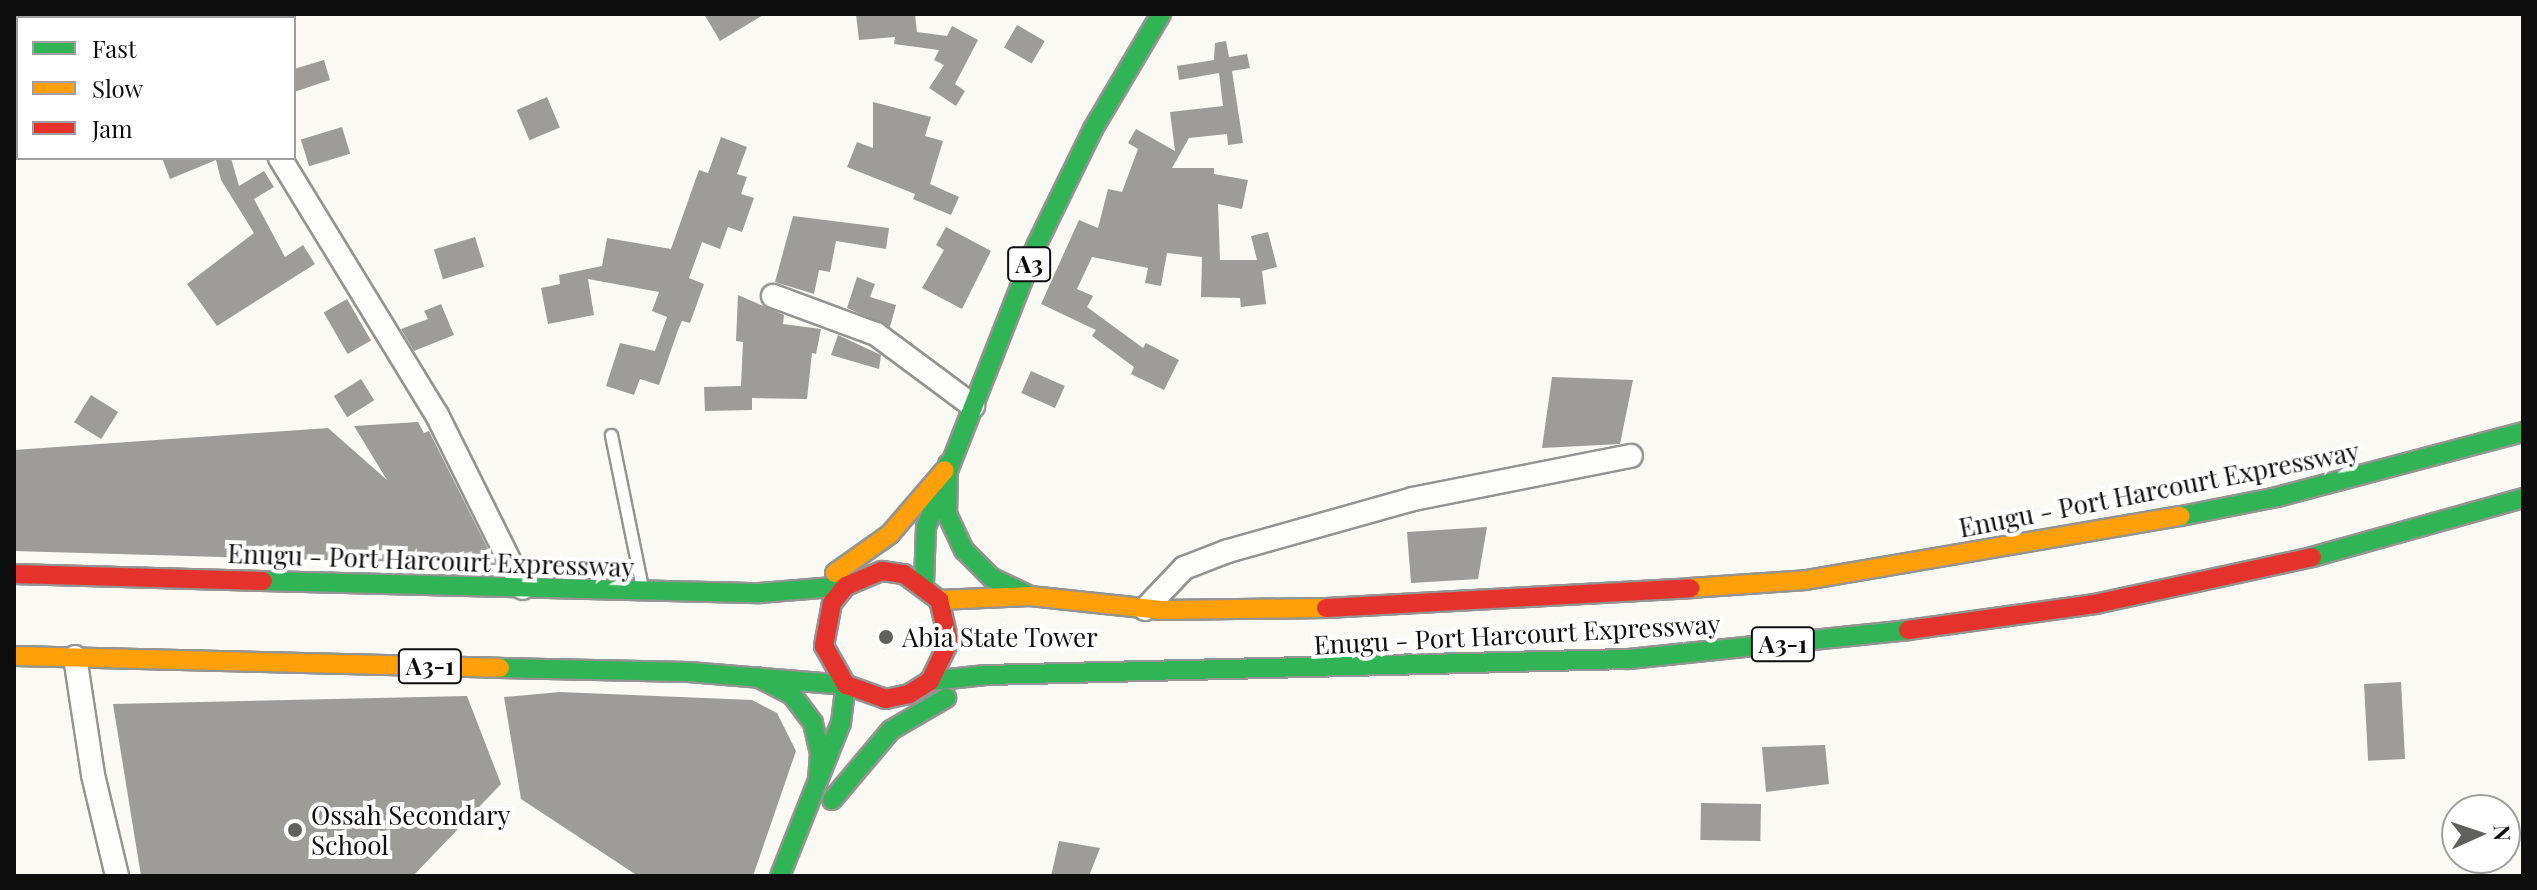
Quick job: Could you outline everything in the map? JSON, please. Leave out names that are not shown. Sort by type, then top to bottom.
[{"type":"main road","name":"A3","points":[[924,584],[926,527],[946,467],[1037,244],[1093,129],[1161,14]]},
{"type":"main road","name":"Enugu - Port Harcourt Expressway","points":[[939,600],[1030,596],[1145,609],[1401,607],[1617,597],[1806,580],[2037,544],[2277,497],[2523,432]]},
{"type":"main road","points":[[742,592],[812,581],[841,570],[890,534],[946,467]]},
{"type":"main road","points":[[946,467],[947,514],[964,550],[992,578],[1030,596]]},
{"type":"main road","name":"Enugu - Port Harcourt Expressway","points":[[930,681],[1029,674],[1628,659],[1859,637],[2095,604],[2361,546],[2523,498]]},
{"type":"main road","name":"A3","points":[[882,571],[904,558],[926,527]]},
{"type":"main road","points":[[780,876],[841,723],[846,685],[832,668],[824,646],[832,603],[846,586],[882,571],[924,584],[939,600],[949,642],[930,681]]},
{"type":"main road","name":"Enugu - Port Harcourt Expressway","points":[[14,574],[643,592],[742,592],[846,586]]},
{"type":"main road","name":"A3-1","points":[[14,656],[749,674],[846,685],[879,704],[909,694],[930,681]]},
{"type":"main road","points":[[749,674],[775,683],[804,710],[817,737],[818,779]]},
{"type":"main road","points":[[832,800],[869,750],[916,712],[970,688],[1029,674]]},
{"type":"main road","points":[[823,824],[860,728]]},
{"type":"street","points":[[281,160],[437,415],[523,588]]},
{"type":"street","points":[[773,296],[876,334],[973,406]]},
{"type":"street","points":[[1145,609],[1184,568],[1228,551],[1413,499],[1631,456]]},
{"type":"street","points":[[75,657],[93,775],[117,876]]},
{"type":"lane","points":[[611,435],[643,592]]},
{"type":"building","points":[[704,14],[765,14],[720,41]]},
{"type":"building","points":[[856,14],[915,14],[917,32],[947,36],[952,26],[978,40],[955,84],[965,91],[956,106],[929,88],[944,65],[934,60],[939,50],[894,44],[895,37],[859,40]]},
{"type":"building","points":[[1017,25],[1045,41],[1032,64],[1004,48]]},
{"type":"building","points":[[1226,41],[1229,57],[1247,54],[1250,68],[1232,71],[1243,143],[1228,145],[1227,134],[1189,138],[1172,168],[1214,168],[1214,174],[1248,180],[1242,209],[1218,204],[1220,260],[1257,260],[1251,236],[1268,232],[1277,267],[1262,271],[1266,304],[1241,307],[1240,298],[1201,297],[1202,257],[1167,253],[1161,286],[1145,283],[1148,268],[1092,257],[1077,289],[1093,296],[1087,307],[1143,348],[1146,343],[1179,360],[1164,390],[1131,374],[1134,367],[1092,336],[1096,330],[1041,304],[1079,220],[1098,228],[1108,189],[1122,192],[1138,149],[1128,143],[1136,129],[1175,151],[1170,112],[1223,106],[1219,73],[1179,80],[1177,66],[1214,60],[1215,43]]},
{"type":"building","points":[[324,60],[330,80],[296,91],[296,68]]},
{"type":"building","points":[[547,97],[560,127],[530,140],[517,110]]},
{"type":"building","points":[[873,102],[931,117],[925,136],[943,141],[930,184],[959,197],[951,215],[913,199],[915,194],[847,167],[857,142],[873,148]]},
{"type":"building","points":[[342,127],[350,154],[309,166],[301,140]]},
{"type":"building","points":[[721,137],[747,147],[737,174],[747,177],[741,194],[754,198],[742,232],[728,227],[720,249],[702,242],[689,278],[704,284],[690,323],[682,321],[659,385],[640,379],[634,395],[606,386],[620,343],[655,351],[667,317],[652,311],[659,292],[588,279],[594,315],[548,324],[541,288],[560,284],[559,275],[602,266],[607,238],[671,249],[699,170],[708,173]]},
{"type":"building","points":[[163,160],[216,160],[170,179]]},
{"type":"building","points":[[216,160],[232,160],[239,186],[264,171],[274,187],[254,199],[285,257],[303,245],[315,264],[217,326],[187,284],[254,233],[221,180]]},
{"type":"building","points":[[793,216],[889,228],[886,249],[836,241],[830,272],[819,270],[814,294],[775,282]]},
{"type":"building","points":[[946,227],[991,251],[962,309],[922,288],[944,250],[936,245]]},
{"type":"building","points":[[475,237],[484,267],[443,279],[434,250]]},
{"type":"building","points":[[857,277],[875,284],[870,297],[896,305],[890,327],[847,308]]},
{"type":"building","points":[[738,295],[784,315],[783,324],[821,329],[816,354],[812,353],[807,399],[752,398],[752,410],[705,411],[704,387],[741,386],[743,342],[736,341]]},
{"type":"building","points":[[347,299],[371,341],[348,354],[324,312]]},
{"type":"building","points":[[441,304],[454,335],[414,351],[401,329],[428,319],[424,311]]},
{"type":"building","points":[[838,335],[881,355],[879,369],[831,355]]},
{"type":"building","points":[[1031,371],[1065,386],[1055,408],[1021,393]]},
{"type":"building","points":[[1552,377],[1633,380],[1620,444],[1542,448]]},
{"type":"building","points":[[361,379],[374,400],[347,417],[334,396]]},
{"type":"building","points":[[91,395],[118,412],[101,439],[74,422]]},
{"type":"building","points":[[418,422],[424,433],[429,431],[496,565],[14,551],[14,450],[328,428],[387,480],[354,426]]},
{"type":"building","points":[[1487,527],[1478,579],[1411,583],[1407,532]]},
{"type":"building","name":"Abia State Tower","points":[[887,626],[897,639],[884,648],[874,636]]},
{"type":"building","points":[[2401,682],[2405,759],[2368,761],[2364,684]]},
{"type":"building","name":"Ossah Secondary School","points":[[560,692],[752,700],[777,713],[796,751],[753,876],[638,876],[521,799],[504,697]]},
{"type":"building","name":"Ossah Secondary School","points":[[467,696],[501,784],[413,876],[141,876],[113,704]]},
{"type":"building","points":[[1825,745],[1829,784],[1766,792],[1762,747]]},
{"type":"building","points":[[1701,803],[1761,804],[1760,841],[1700,840]]},
{"type":"building","points":[[1059,841],[1100,848],[1089,876],[1051,876]]},
{"type":"traffic: fast","points":[[924,584],[926,527],[1037,244],[1093,129],[1161,14]]},
{"type":"traffic: fast","points":[[2181,516],[2277,497],[2523,432]]},
{"type":"traffic: fast","points":[[948,464],[947,514],[964,550],[992,578],[1030,596]]},
{"type":"traffic: fast","points":[[2312,557],[2523,498]]},
{"type":"traffic: fast","points":[[263,581],[760,593],[846,586]]},
{"type":"traffic: fast","points":[[930,681],[986,675],[1628,659],[1908,630]]},
{"type":"traffic: fast","points":[[500,668],[689,672],[846,685]]},
{"type":"traffic: fast","points":[[757,677],[792,695],[813,723],[820,753],[818,779]]},
{"type":"traffic: fast","points":[[780,876],[841,723],[846,685]]},
{"type":"traffic: fast","points":[[832,800],[891,730],[946,698]]},
{"type":"traffic: slow","points":[[835,573],[890,534],[945,470]]},
{"type":"traffic: slow","points":[[1690,588],[1806,580],[2181,516]]},
{"type":"traffic: slow","points":[[939,600],[1030,596],[1161,610],[1326,608]]},
{"type":"traffic: slow","points":[[14,656],[500,668]]},
{"type":"traffic: jam","points":[[1908,630],[2095,604],[2312,557]]},
{"type":"traffic: jam","points":[[882,571],[904,574],[939,600],[949,642],[930,681],[909,694],[886,699],[846,685],[824,646],[832,603],[846,586],[882,571]]},
{"type":"traffic: jam","points":[[14,574],[263,581]]},
{"type":"traffic: jam","points":[[1326,608],[1690,588]]},
{"type":"place","name":"Abia State Tower","points":[[886,637]]},
{"type":"place","name":"Ossah Secondary School","points":[[295,830]]}]
